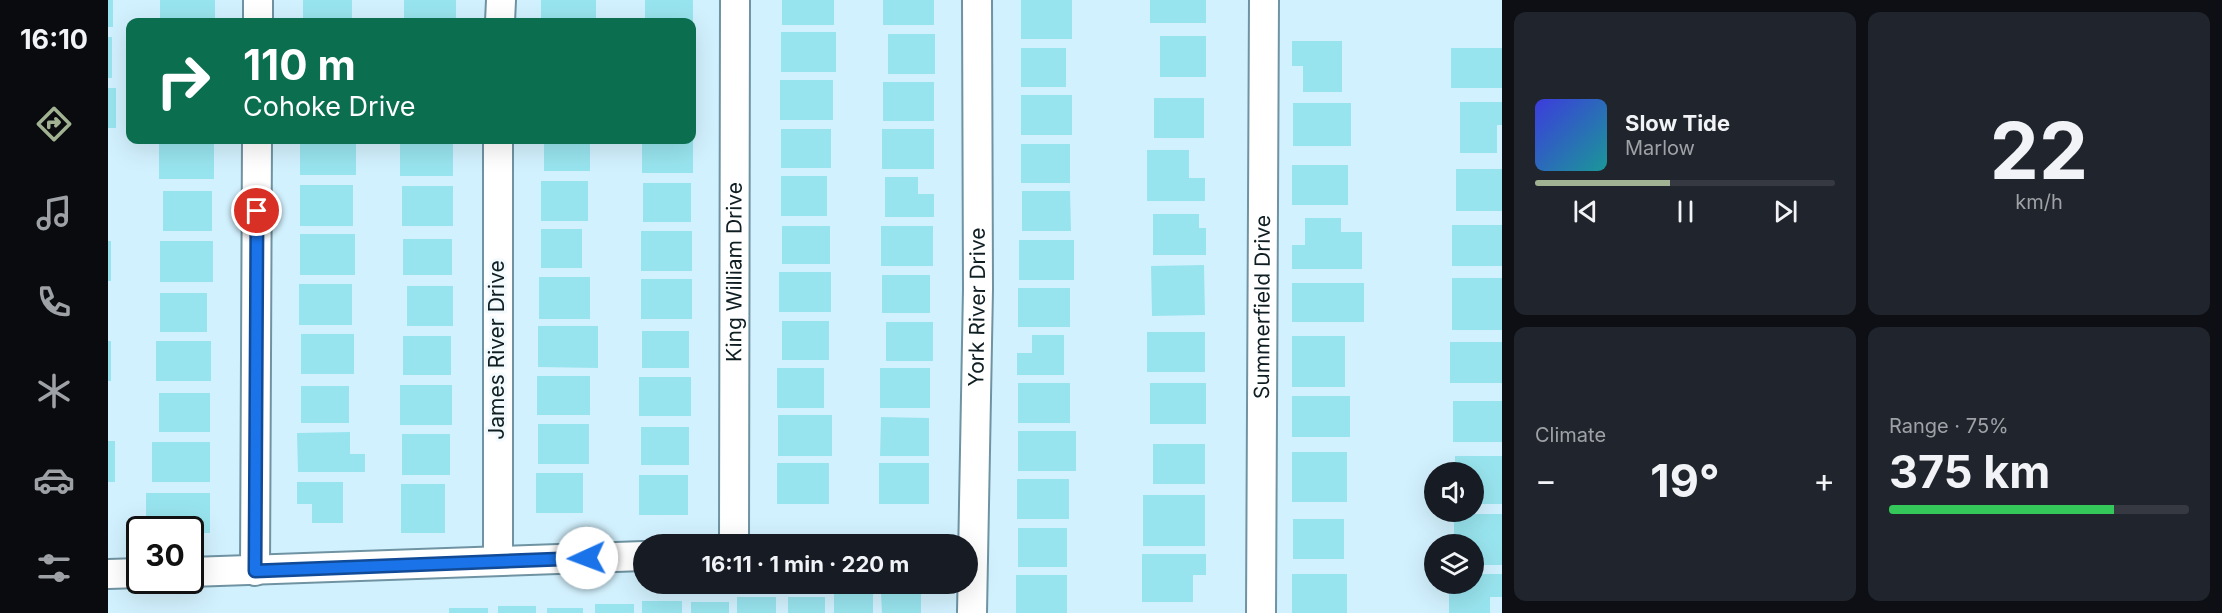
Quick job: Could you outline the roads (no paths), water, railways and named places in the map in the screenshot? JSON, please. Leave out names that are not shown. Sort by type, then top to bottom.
[{"type":"street","points":[[258,0],[258,18]]},
{"type":"street","points":[[500,18],[501,0]]},
{"type":"street","name":"King William Drive","points":[[734,534],[735,0]]},
{"type":"street","name":"York River Drive","points":[[971,534],[978,289],[977,0]]},
{"type":"street","name":"Summerfield Drive","points":[[1261,613],[1264,0]]},
{"type":"street","points":[[255,571],[257,144]]},
{"type":"street","name":"James River Drive","points":[[498,144],[498,561]]},
{"type":"street","points":[[204,572],[633,556]]},
{"type":"street","points":[[108,574],[126,573]]},
{"type":"street","name":"York River Drive","points":[[972,594],[972,613]]}]
